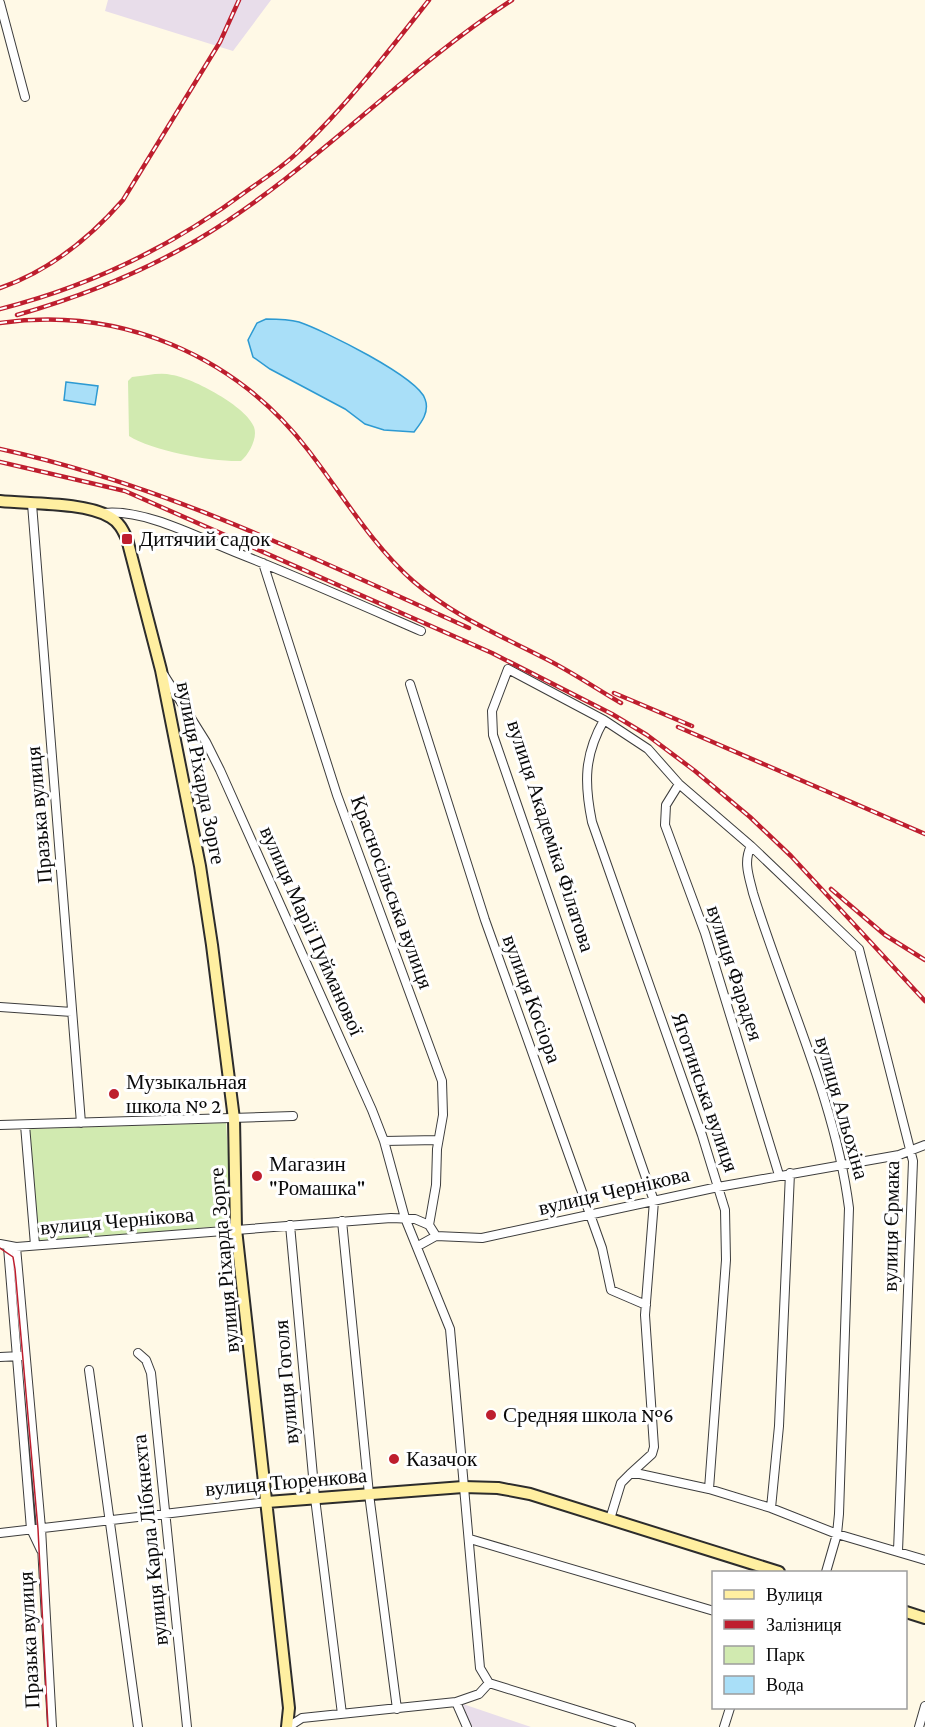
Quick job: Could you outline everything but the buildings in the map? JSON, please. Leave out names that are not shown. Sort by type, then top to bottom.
[{"type":"street","points":[[0,3],[25,97]]},
{"type":"street","points":[[0,501],[82,509],[106,515],[119,512],[142,516],[263,563],[421,631]]},
{"type":"street","name":"Празька вулиця","points":[[32,504],[81,1123]]},
{"type":"street","name":"вулиця Ріхарда Зорге","points":[[106,515],[121,527],[128,539],[161,670],[201,876],[234,1119],[237,1229],[289,1708],[287,1727]]},
{"type":"street","name":"Красносільська вулиця","points":[[263,563],[337,795],[442,1081],[444,1098],[438,1140],[436,1185],[429,1226]]},
{"type":"street","name":"вулиця Академіка Філатова","points":[[654,1201],[493,735],[492,711],[508,669],[604,720],[648,749],[679,784],[751,846]]},
{"type":"street","name":"вулиця Марії Пуйманової","points":[[161,670],[206,742],[220,770],[384,1141],[405,1218]]},
{"type":"street","name":"вулиця Косіора","points":[[410,684],[484,920],[591,1216],[606,1264],[611,1290],[646,1305]]},
{"type":"street","name":"Яготинська вулиця","points":[[604,720],[598,730],[585,773],[592,822],[725,1210],[726,1260],[709,1489]]},
{"type":"street","name":"вулиця Фарадея","points":[[679,784],[666,805],[666,825],[705,933],[779,1175]]},
{"type":"street","name":"вулиця Єрмака","points":[[751,846],[859,949],[911,1149],[913,1173],[898,1551]]},
{"type":"street","name":"вулиця Альохіна","points":[[751,846],[747,855],[747,866],[753,893],[817,1075],[842,1166],[849,1221],[837,1534],[826,1571]]},
{"type":"street","points":[[0,1007],[72,1012]]},
{"type":"street","points":[[0,1125],[292,1116]]},
{"type":"street","points":[[25,1125],[35,1245]]},
{"type":"street","points":[[384,1141],[438,1140]]},
{"type":"street","name":"вулиця Чернікова","points":[[436,1236],[482,1238],[718,1187],[899,1155],[925,1145]]},
{"type":"street","points":[[771,1508],[779,1426],[790,1173]]},
{"type":"street","points":[[610,1519],[621,1483],[652,1454],[654,1436],[646,1305],[654,1201]]},
{"type":"street","points":[[405,1218],[423,1221],[436,1236],[418,1246]]},
{"type":"street","points":[[405,1218],[450,1329],[480,1668],[489,1683],[631,1727]]},
{"type":"street","name":"вулиця Чернікова","points":[[8,1246],[405,1218]]},
{"type":"street","points":[[342,1221],[369,1494],[398,1709]]},
{"type":"street","name":"вулиця Гоголя","points":[[290,1225],[315,1498],[342,1714]]},
{"type":"street","name":"Празька вулиця","points":[[8,1246],[26,1355],[36,1529]]},
{"type":"street","name":"Празька вулиця","points":[[8,1246],[16,1356],[36,1529],[42,1552],[52,1727]]},
{"type":"street","name":"вулиця Карла Лібкнехта","points":[[138,1353],[146,1360],[151,1373],[187,1727]]},
{"type":"street","points":[[0,1358],[26,1355]]},
{"type":"street","points":[[89,1370],[138,1727]]},
{"type":"street","points":[[630,1474],[709,1489],[771,1508],[837,1534],[925,1560]]},
{"type":"street","name":"вулиця Тюренкова","points":[[0,1533],[267,1502],[463,1487],[498,1488],[530,1494],[770,1571]]},
{"type":"street","points":[[470,1539],[712,1610]]},
{"type":"street","points":[[907,1612],[925,1618]]},
{"type":"street","points":[[287,1727],[302,1718],[456,1702],[479,1694],[489,1683]]},
{"type":"street","points":[[456,1702],[467,1727]]},
{"type":"street","points":[[921,1725],[925,1706]]},
{"type":"street","points":[[289,1708],[302,1718]]},
{"type":"street","points":[[724,1727],[729,1709]]},
{"type":"shaded area","points":[[108,0],[271,0],[233,51],[105,11]]},
{"type":"shaded area","points":[[463,1704],[531,1727],[465,1727]]},
{"type":"green space","points":[[160,374],[181,377],[205,387],[231,403],[249,419],[254,427],[255,436],[250,450],[241,461],[184,454],[153,446],[129,436],[128,381],[132,377]]},
{"type":"green space","points":[[226,1123],[233,1225],[37,1242],[29,1129]]},
{"type":"water","points":[[266,319],[291,320],[311,327],[348,344],[406,379],[419,390],[426,404],[426,413],[414,432],[384,430],[365,424],[345,409],[270,369],[253,357],[248,340],[257,323]]},
{"type":"water","points":[[66,382],[98,386],[95,405],[64,400]]},
{"type":"tram line","points":[[0,1248],[13,1257],[15,1269],[38,1529],[48,1727]]},
{"type":"railway","points":[[0,288],[35,273],[67,252],[96,228],[123,200],[220,42],[239,0]]},
{"type":"railway","points":[[0,309],[67,289],[130,262],[190,229],[274,172],[334,115],[367,78],[429,0]]},
{"type":"railway","points":[[17,315],[110,283],[197,240],[278,184],[432,58],[512,0]]},
{"type":"railway","points":[[0,323],[45,320],[88,322],[131,331],[172,344],[210,364],[246,388],[279,417],[308,450],[384,552],[413,581],[459,614],[562,668],[621,703]]},
{"type":"railway","points":[[0,449],[61,464],[180,503],[239,526],[469,628]]},
{"type":"railway","points":[[0,462],[125,491],[492,653],[612,714],[647,735],[750,817],[791,856],[925,1001]]},
{"type":"railway","points":[[614,693],[692,726]]},
{"type":"railway","points":[[678,727],[925,834]]},
{"type":"railway","points":[[831,889],[885,935],[925,960]]},
{"type":"place","name":"Дитячий садок","points":[[127,539]]},
{"type":"place","name":"Музыкальная школа № 2","points":[[114,1094]]},
{"type":"place","name":"Магазин \"Ромашка\"","points":[[257,1176]]},
{"type":"place","name":"Средняя школа №6","points":[[491,1415]]},
{"type":"place","name":"Казачок","points":[[394,1459]]}]
